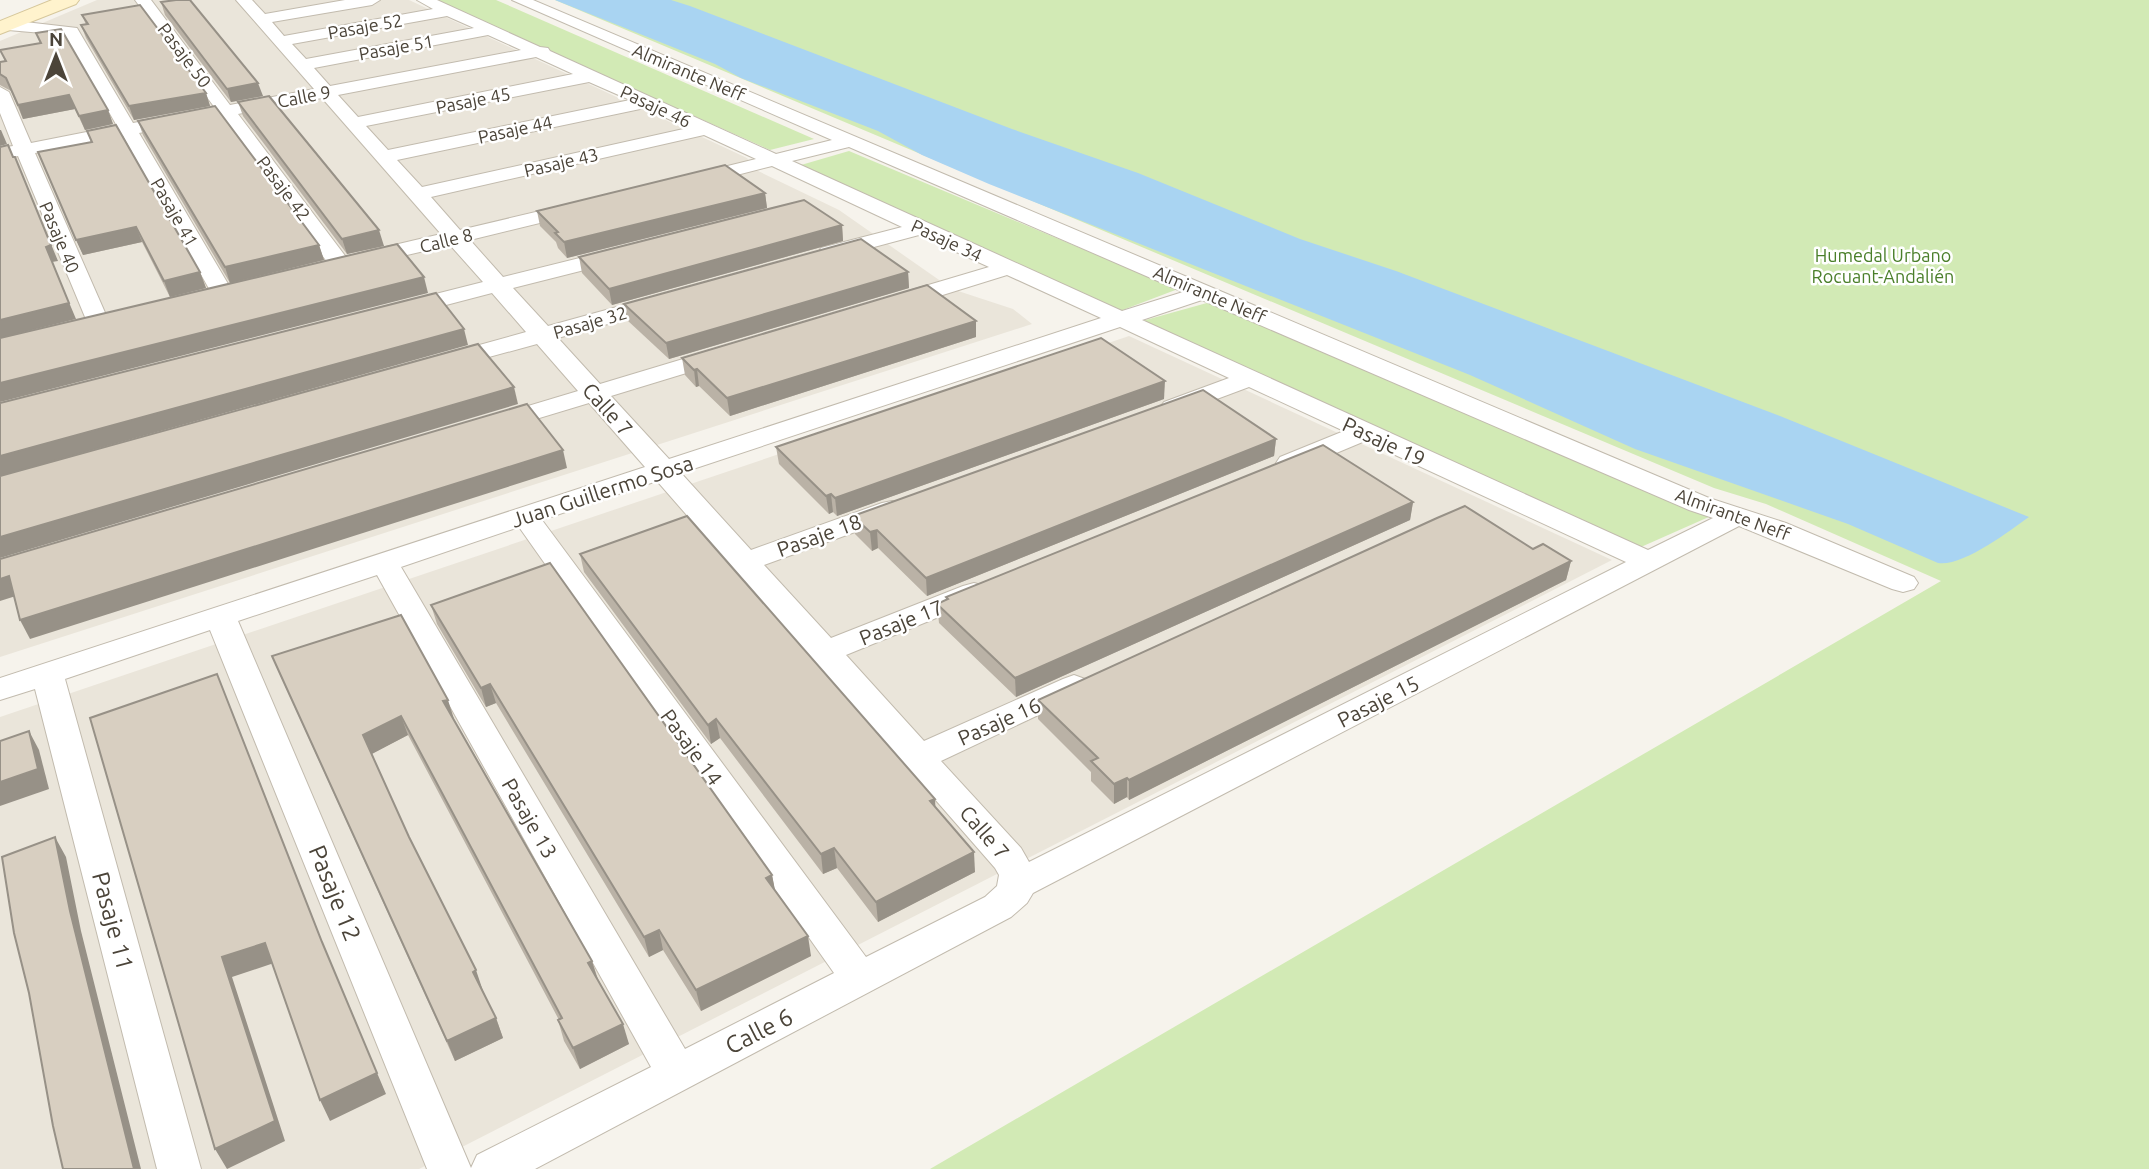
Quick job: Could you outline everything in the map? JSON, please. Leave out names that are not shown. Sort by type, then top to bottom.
[{"type":"street","points":[[4,27],[69,0]]},
{"type":"street","name":"Pasaje 50","points":[[143,0],[227,111]]},
{"type":"street","points":[[253,9],[372,0]]},
{"type":"street","name":"Pasaje 46","points":[[425,0],[774,160]]},
{"type":"street","name":"Almirante Neff","points":[[520,0],[1699,504],[1738,516],[1903,583]]},
{"type":"street","name":"Calle 7","points":[[253,9],[919,757],[1014,866],[1017,884]]},
{"type":"street","name":"Pasaje 52","points":[[281,41],[449,11]]},
{"type":"street","name":"Pasaje 41","points":[[4,27],[71,31],[223,294]]},
{"type":"street","name":"Pasaje 51","points":[[302,65],[490,30]]},
{"type":"street","name":"Calle 9","points":[[0,154],[608,38]]},
{"type":"street","name":"Pasaje 45","points":[[354,123],[591,76]]},
{"type":"street","name":"Pasaje 40","points":[[0,92],[22,150],[98,324]]},
{"type":"street","name":"Pasaje 44","points":[[384,157],[647,102]]},
{"type":"street","name":"Pasaje 42","points":[[227,111],[341,265]]},
{"type":"street","name":"Pasaje 43","points":[[417,194],[706,129]]},
{"type":"street","points":[[670,186],[852,141]]},
{"type":"street","name":"Pasaje 34","points":[[774,160],[1119,320]]},
{"type":"street","points":[[822,202],[849,195]]},
{"type":"street","name":"Calle 8","points":[[315,271],[592,205]]},
{"type":"street","points":[[803,261],[920,228]]},
{"type":"street","points":[[377,316],[647,247]]},
{"type":"street","points":[[874,308],[1007,268]]},
{"type":"street","points":[[198,300],[250,287]]},
{"type":"street","name":"Juan Guillermo Sosa","points":[[0,689],[1204,292]]},
{"type":"street","name":"Pasaje 32","points":[[423,368],[685,294]]},
{"type":"street","points":[[73,330],[123,318]]},
{"type":"street","name":"Pasaje 19","points":[[1119,320],[1648,561]]},
{"type":"street","points":[[476,429],[741,349]]},
{"type":"street","points":[[1146,417],[1249,379]]},
{"type":"street","points":[[1262,474],[1365,432]]},
{"type":"street","points":[[1461,511],[1499,494]]},
{"type":"street","name":"Pasaje 18","points":[[745,562],[913,501]]},
{"type":"street","name":"Pasaje 14","points":[[525,516],[860,979]]},
{"type":"street","name":"Pasaje 15","points":[[1017,884],[1738,516]]},
{"type":"street","name":"Pasaje 13","points":[[384,562],[677,1074]]},
{"type":"street","name":"Pasaje 17","points":[[825,652],[992,584]]},
{"type":"street","name":"Pasaje 12","points":[[220,616],[449,1169]]},
{"type":"street","name":"Pasaje 11","points":[[47,673],[179,1169]]},
{"type":"street","name":"Pasaje 16","points":[[919,757],[1095,677]]},
{"type":"street","name":"Calle 6","points":[[493,1169],[998,907],[1007,901],[1017,884]]},
{"type":"shaded area","points":[[97,0],[409,0],[747,158],[756,170],[839,210],[952,289],[1013,309],[1032,324],[0,657],[0,41]]},
{"type":"shaded area","points":[[1129,336],[1612,560],[419,1169],[0,1169],[0,717]]},
{"type":"green space","points":[[434,0],[496,0],[814,139],[770,150]]},
{"type":"green space","name":"Humedal Urbano Rocuant-Andalién","points":[[555,0],[2149,0],[2149,1169],[930,1169],[1941,581],[1766,504],[1714,488]]},
{"type":"green space","points":[[849,151],[1178,289],[1120,311],[801,165]]},
{"type":"green space","points":[[1214,301],[1711,516],[1641,547],[1142,321]]},
{"type":"water","points":[[555,0],[671,0],[690,6],[1012,129],[1138,173],[1300,239],[1396,271],[1780,416],[2029,517],[1972,554],[1948,563],[1938,563],[1848,524],[1635,449],[1470,375],[989,184],[922,155],[878,131],[741,78],[715,64]]},
{"type":"building","points":[[190,0],[258,83],[227,89],[161,2]]},
{"type":"building","points":[[140,5],[206,93],[129,106],[81,25],[88,24],[82,15]]},
{"type":"building","points":[[61,29],[108,110],[79,116],[69,95],[18,105],[6,78],[0,74],[0,62],[6,61],[0,50],[41,43],[36,33]]},
{"type":"building","points":[[269,96],[379,230],[342,239],[238,102]]},
{"type":"building","points":[[215,106],[319,245],[225,267],[138,121]]},
{"type":"building","points":[[116,125],[200,272],[164,281],[136,227],[76,240],[38,152],[92,142],[87,131]]},
{"type":"building","points":[[8,145],[51,245],[46,247],[69,303],[0,320],[0,147]]},
{"type":"building","points":[[725,165],[765,193],[564,242],[537,211]]},
{"type":"building","points":[[804,200],[842,225],[609,289],[579,257]]},
{"type":"building","points":[[861,239],[908,272],[666,343],[624,304]]},
{"type":"building","points":[[397,244],[424,277],[0,383],[0,338]]},
{"type":"building","points":[[927,285],[976,321],[727,398],[682,358]]},
{"type":"building","points":[[436,293],[464,329],[0,456],[0,403]]},
{"type":"building","points":[[1101,338],[1165,381],[835,498],[831,494],[826,496],[776,447]]},
{"type":"building","points":[[478,344],[514,387],[0,537],[0,476]]},
{"type":"building","points":[[1203,390],[1276,439],[926,578],[877,530],[870,532],[853,516]]},
{"type":"building","points":[[527,404],[563,450],[20,620],[9,576],[0,579],[0,559]]},
{"type":"building","points":[[1323,445],[1413,502],[1015,678],[937,604],[948,599],[946,597]]},
{"type":"building","points":[[1465,506],[1533,549],[1543,544],[1571,561],[1129,780],[1127,778],[1114,784],[1091,761],[1098,758],[1038,700],[1437,518]]},
{"type":"building","points":[[687,516],[935,799],[930,801],[974,852],[876,902],[834,848],[821,854],[716,719],[708,725],[580,554]]},
{"type":"building","points":[[550,563],[772,875],[766,878],[808,936],[696,990],[659,930],[644,937],[490,684],[481,688],[431,605]]},
{"type":"building","points":[[401,615],[448,700],[443,701],[592,961],[588,963],[623,1024],[573,1048],[558,1020],[562,1018],[401,716],[363,735],[409,837],[476,970],[473,972],[496,1018],[447,1041],[272,656]]},
{"type":"building","points":[[217,674],[322,942],[377,1073],[320,1100],[265,943],[222,957],[275,1121],[215,1149],[90,718]]},
{"type":"building","points":[[29,731],[38,769],[0,782],[0,741]]},
{"type":"building","points":[[55,837],[70,911],[134,1169],[63,1169],[29,993],[14,933],[2,857]]}]
